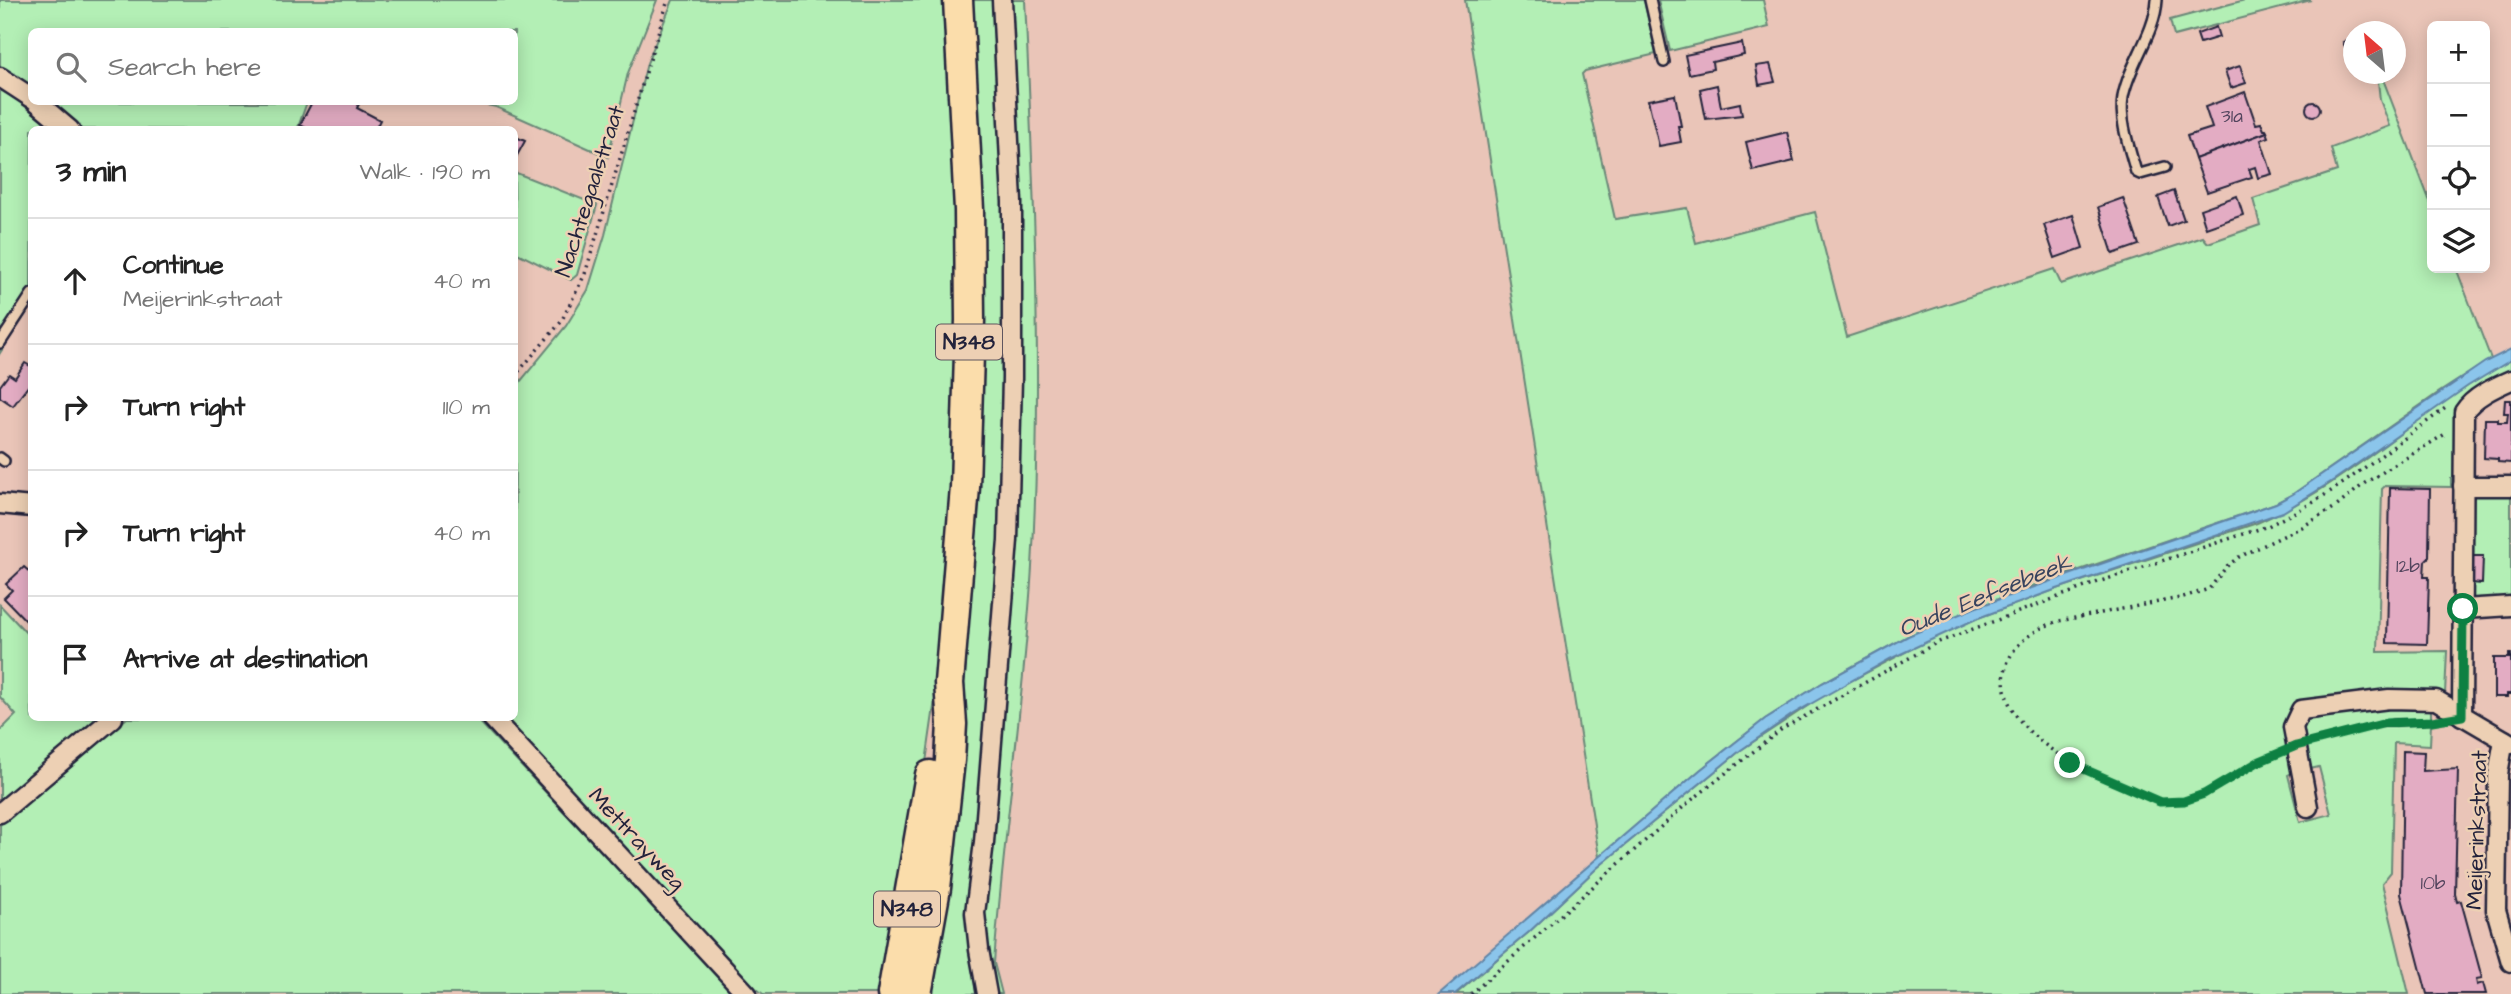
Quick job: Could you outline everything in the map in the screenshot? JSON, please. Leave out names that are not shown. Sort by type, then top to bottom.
[{"type":"main road","name":"N348","points":[[917,994],[936,888],[944,811],[952,724],[949,683],[965,486],[970,320],[969,210],[958,0]]},
{"type":"main road","name":"N348","points":[[892,994],[939,722],[949,683]]},
{"type":"street","points":[[987,994],[975,913],[984,842],[1008,540],[1012,378],[1012,202],[1002,0]]},
{"type":"street","points":[[0,77],[28,94]]},
{"type":"street","points":[[41,105],[65,126]]},
{"type":"street","points":[[2462,716],[2464,412],[2468,405],[2511,380]]},
{"type":"street","points":[[2463,486],[2511,486]]},
{"type":"street","points":[[0,504],[28,507]]},
{"type":"street","points":[[2463,609],[2511,606]]},
{"type":"street","name":"Meijerinkstraat","points":[[2308,807],[2293,727],[2301,710],[2389,699],[2436,700],[2507,742],[2498,774],[2496,910],[2511,962]]},
{"type":"street","points":[[0,813],[109,721]]},
{"type":"street","name":"Mettrayweg","points":[[495,721],[747,994]]},
{"type":"lane","points":[[1650,0],[1664,62]]},
{"type":"lane","points":[[2157,0],[2153,19],[2123,96],[2123,117],[2136,172],[2140,174],[2165,167]]},
{"type":"lane","points":[[0,343],[28,300]]},
{"type":"path","name":"Nachtegaalstraat","points":[[518,372],[561,322],[585,274],[668,0]]},
{"type":"path","points":[[1471,994],[1688,803],[1782,729],[1936,643],[2101,581],[2252,531],[2290,515],[2345,482],[2454,402]]},
{"type":"path","points":[[2462,716],[2432,721],[2386,723],[2296,746],[2258,762],[2204,794],[2184,801],[2160,802],[2090,773],[2048,747],[2028,728],[2011,706],[2005,690],[2004,676],[2008,661],[2017,646],[2043,626],[2202,592],[2214,584],[2227,566],[2245,553],[2302,527],[2337,506],[2365,483],[2464,423]]},
{"type":"green space","points":[[0,0],[657,0],[628,73],[608,157],[487,105],[518,105],[518,28],[28,28],[28,85],[0,66]]},
{"type":"green space","points":[[673,0],[949,0],[957,156],[956,435],[937,686],[921,797],[886,994],[763,994],[739,974],[504,721],[518,721],[518,384],[566,326],[588,290],[605,235],[647,63]]},
{"type":"green space","points":[[969,0],[993,0],[1000,102],[1006,286],[1001,486],[993,638],[967,924],[976,994],[923,994],[946,847]]},
{"type":"green space","points":[[1008,0],[1025,0],[1034,213],[1037,425],[1032,567],[994,963],[1002,994],[993,994],[982,918],[1018,480],[1022,373],[1019,173]]},
{"type":"green space","points":[[1465,0],[1644,0],[1656,54],[1585,71],[1582,74],[1615,219],[1687,208],[1696,243],[1815,212],[1847,337],[2054,269],[2061,284],[2203,237],[2208,243],[2260,225],[2253,199],[2337,171],[2331,148],[2390,126],[2380,100],[2378,84],[2385,84],[2427,194],[2427,273],[2458,273],[2491,359],[2276,503],[2015,592],[1908,636],[1822,683],[1765,719],[1700,770],[1599,857]]},
{"type":"green space","points":[[1658,0],[1763,0],[1769,27],[1670,51]]},
{"type":"green space","points":[[2245,0],[2311,0],[2174,36],[2170,20]]},
{"type":"green space","points":[[0,90],[50,126],[28,126],[28,311],[0,353]]},
{"type":"green space","points":[[52,105],[306,105],[298,126],[76,126]]},
{"type":"green space","points":[[518,174],[597,205],[577,275],[571,280],[518,254]]},
{"type":"green space","points":[[2511,360],[2511,375],[2461,405],[2459,479],[2451,479],[2451,487],[2385,486],[2382,489],[2378,652],[2447,651],[2445,694],[2290,714],[2287,717],[2292,773],[2288,775],[2300,822],[2331,814],[2319,767],[2306,770],[2302,746],[2377,727],[2431,724],[2430,745],[2394,743],[2391,872],[2382,883],[2409,994],[1456,994],[1529,932],[1597,868],[1741,750],[1824,695],[1930,639],[1978,618],[2257,523],[2291,507],[2355,467],[2478,379]]},
{"type":"green space","points":[[2511,490],[2511,602],[2474,602],[2471,599],[2472,496],[2476,493]]},
{"type":"green space","points":[[0,605],[28,635],[28,721],[97,721],[0,805],[0,731],[16,715],[0,697]]},
{"type":"green space","points":[[2356,706],[2431,706],[2431,719],[2394,719],[2302,742],[2302,725],[2309,717]]},
{"type":"green space","points":[[123,721],[479,721],[735,994],[0,994],[0,825]]},
{"type":"water","points":[[2511,349],[2511,360],[2468,386],[2334,480],[2283,512],[1978,618],[1890,659],[1793,714],[1741,750],[1597,868],[1529,932],[1455,994],[1439,994],[1700,770],[1765,719],[1822,683],[1908,636],[1974,608],[2276,503],[2485,362]]},
{"type":"building","points":[[2216,27],[2219,37],[2200,43],[2197,34]]},
{"type":"building","points":[[1742,43],[1744,55],[1712,62],[1713,69],[1689,74],[1685,55]]},
{"type":"building","points":[[1770,64],[1775,82],[1759,85],[1756,66]]},
{"type":"building","points":[[2240,66],[2246,83],[2231,88],[2225,71]]},
{"type":"building","points":[[1717,85],[1721,107],[1740,103],[1742,115],[1706,119],[1700,89]]},
{"type":"building","points":[[2245,92],[2256,124],[2261,123],[2267,132],[2195,159],[2187,136],[2212,128],[2205,107]]},
{"type":"building","points":[[1675,95],[1681,142],[1659,146],[1648,100]]},
{"type":"building","points":[[2313,102],[2318,104],[2318,114],[2313,116],[2308,114],[2306,109],[2308,104]]},
{"type":"building","points":[[310,105],[358,105],[357,108],[380,120],[377,126],[300,125]]},
{"type":"building","points":[[1787,132],[1794,161],[1753,171],[1746,142]]},
{"type":"building","points":[[2267,132],[2269,137],[2261,140],[2272,174],[2258,178],[2255,167],[2249,169],[2252,177],[2207,192],[2195,159]]},
{"type":"building","points":[[518,138],[525,141],[518,154]]},
{"type":"building","points":[[2174,191],[2184,220],[2168,226],[2158,197]]},
{"type":"building","points":[[2237,196],[2243,215],[2206,228],[2200,209]]},
{"type":"building","points":[[2123,198],[2139,245],[2113,254],[2098,207]]},
{"type":"building","points":[[2073,215],[2083,248],[2055,258],[2044,225]]},
{"type":"building","points":[[25,363],[28,365],[28,386],[13,406],[0,397],[0,386],[9,374],[15,378]]},
{"type":"building","points":[[2505,400],[2511,400],[2511,463],[2484,458],[2485,419],[2507,422],[2508,413],[2504,413]]},
{"type":"building","points":[[2390,488],[2430,489],[2429,557],[2425,561],[2424,577],[2429,577],[2427,644],[2387,643]]},
{"type":"building","points":[[2472,556],[2483,556],[2482,584],[2472,583]]},
{"type":"building","points":[[24,567],[28,570],[28,623],[4,598],[12,590],[6,584]]},
{"type":"building","points":[[2509,654],[2511,694],[2507,694],[2507,697],[2494,697],[2494,658],[2509,658]]},
{"type":"building","points":[[2403,751],[2424,752],[2423,771],[2458,769],[2455,894],[2457,902],[2461,901],[2482,978],[2476,979],[2477,985],[2483,983],[2486,994],[2427,994],[2401,894]]},
{"type":"route","points":[[2070,763],[2160,802],[2184,801],[2204,794],[2258,762],[2296,746],[2386,723],[2432,721],[2462,716],[2463,609]]},
{"type":"water label","name":"Oude Eefsebeek","points":[[1985,596]]}]
